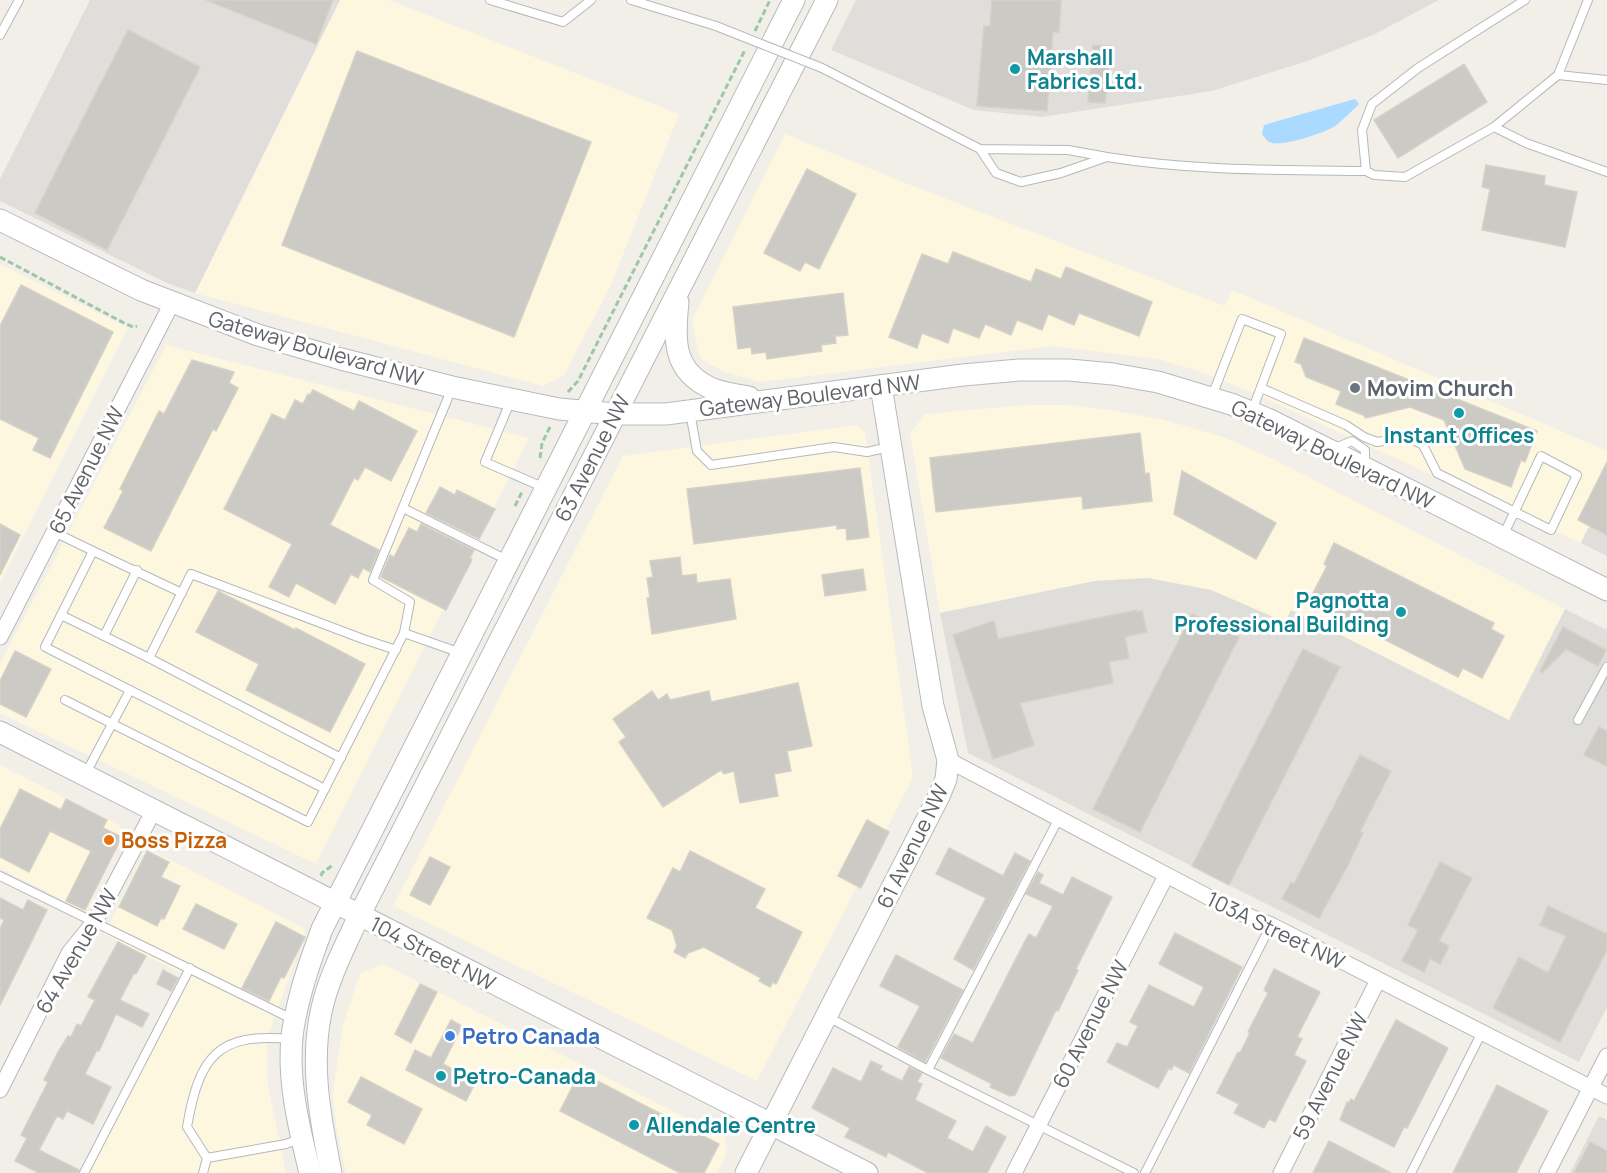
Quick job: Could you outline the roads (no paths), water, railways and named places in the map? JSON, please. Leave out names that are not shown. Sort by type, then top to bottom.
[{"type":"main road","name":"63 Avenue NW","points":[[310,1173],[293,1079],[293,1030],[311,960],[322,929],[794,0]]},
{"type":"main road","name":"63 Avenue NW","points":[[331,1173],[317,1096],[317,1045],[323,1004],[329,984],[359,916],[827,0]]},
{"type":"main road","name":"Gateway Boulevard NW","points":[[0,220],[131,286],[258,335],[350,362],[452,387],[559,409],[615,414],[666,414],[963,375],[1019,370],[1069,370],[1113,374],[1158,382],[1251,412],[1330,449],[1607,590]]},
{"type":"main road","points":[[679,290],[675,339],[683,365],[693,376],[713,389],[764,401]]},
{"type":"main road","name":"61 Avenue NW","points":[[746,1173],[946,779],[948,760],[933,706],[881,386]]},
{"type":"main road","name":"104 Street NW","points":[[0,732],[153,812],[867,1173]]},
{"type":"street","name":"65 Avenue NW","points":[[0,637],[172,303]]},
{"type":"street","name":"103A Street NW","points":[[948,760],[1166,876],[1233,910],[1271,925],[1607,1096]]},
{"type":"street","name":"64 Avenue NW","points":[[0,1090],[69,953],[94,922],[153,812]]},
{"type":"street","name":"60 Avenue NW","points":[[1014,1173],[1166,876]]},
{"type":"street","name":"59 Avenue NW","points":[[1281,1173],[1378,980]]},
{"type":"street","points":[[1547,1173],[1607,1056]]},
{"type":"lane","points":[[0,35],[19,0]]},
{"type":"lane","points":[[490,0],[563,22],[591,0]]},
{"type":"lane","points":[[631,0],[716,26],[822,68],[980,149],[1068,150],[1152,164],[1263,170],[1366,171],[1374,175],[1405,177],[1494,127],[1558,75],[1588,0]]},
{"type":"lane","points":[[1366,171],[1362,130],[1372,104],[1418,68],[1525,0]]},
{"type":"lane","points":[[1558,75],[1607,80]]},
{"type":"lane","points":[[1494,127],[1526,144],[1607,172]]},
{"type":"lane","points":[[980,149],[996,173],[1021,182],[1061,173],[1107,157]]},
{"type":"lane","points":[[1212,398],[1242,319],[1281,334],[1251,412]]},
{"type":"lane","points":[[65,700],[308,822],[404,633],[410,602],[373,580],[452,387]]},
{"type":"lane","points":[[1261,388],[1346,425],[1361,441],[1365,450],[1365,468]]},
{"type":"lane","points":[[511,400],[486,462],[546,488]]},
{"type":"lane","points":[[690,411],[697,451],[711,465],[834,447],[867,452],[890,446]]},
{"type":"lane","points":[[1330,449],[1341,447],[1352,441],[1377,442],[1408,437],[1423,445],[1437,473],[1514,513],[1551,530],[1577,474],[1541,456],[1514,513],[1503,538]]},
{"type":"lane","points":[[403,508],[509,561]]},
{"type":"lane","points":[[54,532],[182,593]]},
{"type":"lane","points":[[93,551],[45,647],[325,789]]},
{"type":"lane","points":[[104,636],[137,570]]},
{"type":"lane","points":[[149,658],[191,574],[396,650]]},
{"type":"lane","points":[[61,615],[341,758]]},
{"type":"lane","points":[[404,633],[462,654]]},
{"type":"lane","points":[[1578,720],[1607,667]]},
{"type":"lane","points":[[85,776],[130,690]]},
{"type":"lane","points":[[928,1070],[1059,818]]},
{"type":"lane","points":[[0,876],[190,968],[293,1030]]},
{"type":"lane","points":[[1145,1173],[1271,925]]},
{"type":"lane","points":[[84,1173],[190,968]]},
{"type":"lane","points":[[827,1017],[1134,1173]]},
{"type":"lane","points":[[203,1173],[207,1158],[186,1127],[190,1105],[208,1062],[223,1047],[245,1039],[276,1038],[293,1030]]},
{"type":"lane","points":[[1411,1173],[1482,1032]]},
{"type":"lane","points":[[207,1158],[286,1144],[302,1138]]},
{"type":"water","points":[[1355,99],[1359,104],[1330,129],[1295,141],[1278,143],[1269,142],[1262,134],[1264,125]]},
{"type":"place","name":"Marshall Fabrics Ltd.","points":[[1015,69]]},
{"type":"place","name":"Movim Church","points":[[1355,388]]},
{"type":"place","name":"Instant Offices","points":[[1459,413]]},
{"type":"place","name":"Pagnotta Professional Building","points":[[1401,612]]},
{"type":"place","name":"Boss Pizza","points":[[109,840]]},
{"type":"place","name":"Petro Canada","points":[[450,1036]]},
{"type":"place","name":"Petro-Canada","points":[[441,1076]]},
{"type":"place","name":"Allendale Centre","points":[[634,1125]]}]
